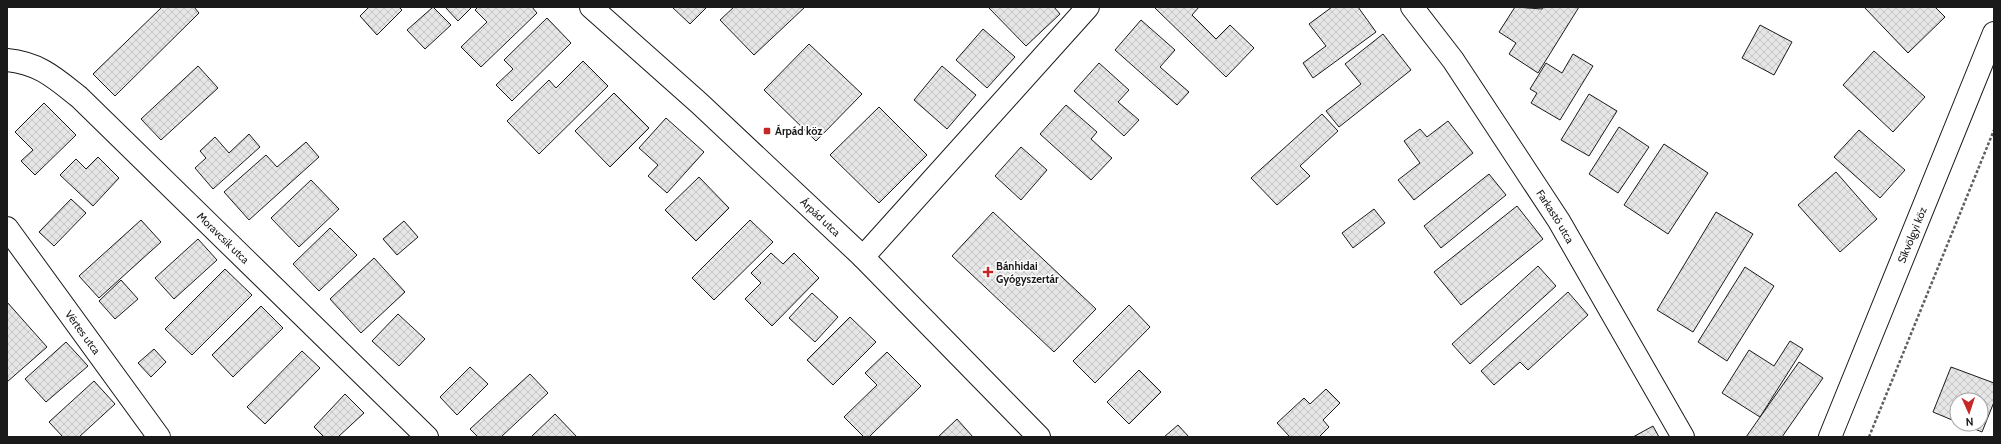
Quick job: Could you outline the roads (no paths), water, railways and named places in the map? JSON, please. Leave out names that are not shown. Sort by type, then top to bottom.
[{"type":"street","name":"Árpád utca","points":[[591,7],[699,103],[863,257],[1039,437]]},
{"type":"street","points":[[863,257],[1088,7]]},
{"type":"street","name":"Farkastó utca","points":[[1412,7],[1453,60],[1559,221],[1683,437]]},
{"type":"street","name":"Síkvölgyi köz","points":[[1830,437],[1994,33]]},
{"type":"street","name":"Moravcsik utca","points":[[7,60],[24,62],[48,73],[79,97],[427,437]]},
{"type":"street","name":"Vértes utca","points":[[7,228],[159,437]]},
{"type":"place","name":"Árpád köz","points":[[767,131]]},
{"type":"place","name":"Bánhidai Gyógyszertár","points":[[988,272]]}]
